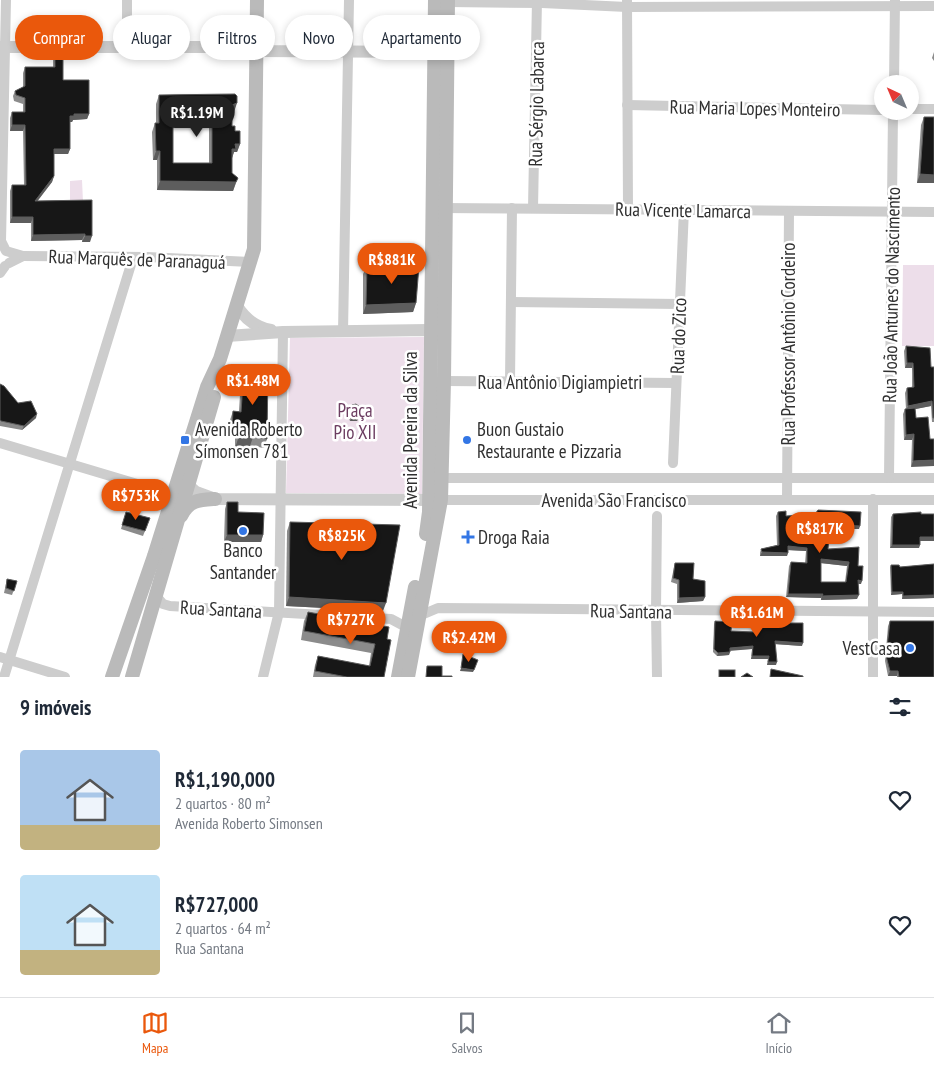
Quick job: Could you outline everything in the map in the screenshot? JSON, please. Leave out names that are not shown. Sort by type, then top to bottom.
[{"type":"main road","points":[[257,0],[257,15]]},
{"type":"main road","name":"Avenida Pereira da Silva","points":[[443,15],[444,1]]},
{"type":"main road","points":[[112,677],[154,556],[205,395],[220,359],[254,249],[256,60]]},
{"type":"main road","name":"Avenida Pereira da Silva","points":[[408,677],[419,616],[434,500],[430,330],[438,208],[440,60]]},
{"type":"main road","name":"Avenida Pereira da Silva","points":[[398,677],[406,627],[428,522],[442,478],[444,339],[438,208]]},
{"type":"main road","points":[[132,677],[217,390],[220,359]]},
{"type":"main road","points":[[188,485],[185,475],[202,420],[205,395]]},
{"type":"main road","points":[[174,495],[178,500],[175,527]]},
{"type":"main road","points":[[175,527],[188,504],[194,501],[215,499]]},
{"type":"main road","points":[[154,556],[151,584],[157,597]]},
{"type":"street","points":[[3,267],[10,258],[3,250],[1,241],[2,47],[6,0]]},
{"type":"street","points":[[127,0],[127,15]]},
{"type":"street","points":[[349,0],[349,15]]},
{"type":"street","points":[[444,1],[537,1],[627,4],[895,3],[934,6]]},
{"type":"street","name":"Rua Sérgio Labarca","points":[[533,208],[537,1]]},
{"type":"street","points":[[894,75],[895,3]]},
{"type":"street","points":[[627,4],[628,209]]},
{"type":"street","points":[[2,47],[113,46]]},
{"type":"street","points":[[344,332],[348,60]]},
{"type":"street","name":"Rua Maria Lopes Monteiro","points":[[627,106],[874,110]]},
{"type":"street","points":[[919,109],[934,109]]},
{"type":"street","name":"Rua João Antunes do Nascimento","points":[[889,478],[893,120]]},
{"type":"street","name":"Rua Vicente Lamarca","points":[[438,208],[934,212]]},
{"type":"street","points":[[510,381],[512,208]]},
{"type":"street","name":"Rua do Zico","points":[[679,479],[673,463],[684,209]]},
{"type":"street","name":"Rua Professor Antônio Cordeiro","points":[[787,477],[789,211]]},
{"type":"street","name":"Rua Marquês de Paranaguá","points":[[3,250],[23,256],[250,262]]},
{"type":"street","name":"Rua Marquês de Paranaguá","points":[[3,267],[23,256]]},
{"type":"street","points":[[4,677],[5,658],[70,464],[133,258]]},
{"type":"street","points":[[511,302],[680,304]]},
{"type":"street","points":[[237,306],[248,320],[259,327],[283,332]]},
{"type":"street","points":[[227,336],[283,332],[430,330]]},
{"type":"street","name":"Avenida Pereira da Silva","points":[[430,330],[444,339]]},
{"type":"street","points":[[263,677],[279,612],[283,332]]},
{"type":"street","name":"Rua Antônio Digiampietri","points":[[444,381],[676,383]]},
{"type":"street","points":[[0,443],[174,495]]},
{"type":"street","name":"Rua do Zico","points":[[664,479],[673,463]]},
{"type":"street","points":[[786,499],[787,477]]},
{"type":"street","name":"Avenida São Francisco","points":[[442,478],[934,478]]},
{"type":"street","points":[[188,485],[196,492],[215,499],[434,500]]},
{"type":"street","points":[[873,499],[873,677]]},
{"type":"street","name":"Avenida São Francisco","points":[[434,500],[934,500]]},
{"type":"street","points":[[649,500],[657,516]]},
{"type":"street","points":[[657,677],[657,516],[664,500]]},
{"type":"street","name":"Rua Santana","points":[[157,597],[163,604],[170,606],[391,619],[406,627]]},
{"type":"street","name":"Rua Santana","points":[[419,616],[438,608],[934,612]]},
{"type":"street","points":[[5,658],[65,677]]},
{"type":"green space","points":[[82,180],[83,202],[70,202],[70,181]]},
{"type":"green space","points":[[903,265],[934,265],[934,346],[902,346]]},
{"type":"green space","name":"Praça Pio XII","points":[[424,337],[422,494],[286,493],[290,338]]},
{"type":"building","points":[[55,60],[63,60],[63,80],[89,80],[89,114],[74,114],[74,116],[70,116],[70,149],[54,149],[54,176],[35,201],[92,200],[92,236],[85,236],[85,234],[33,235],[33,217],[12,217],[12,185],[26,185],[25,125],[12,125],[12,112],[25,112],[25,98],[16,95],[15,91],[25,86],[25,67],[55,67]]},
{"type":"building","points":[[235,94],[237,96],[237,103],[232,105],[232,126],[235,126],[235,131],[240,131],[240,144],[235,144],[236,149],[232,149],[232,173],[238,178],[236,182],[160,181],[160,151],[156,151],[155,123],[159,123],[159,95]],"holes":[[[173,111],[212,111],[212,163],[173,163]]]},
{"type":"building","points":[[924,117],[934,117],[934,175],[920,174]]},
{"type":"building","points":[[367,266],[419,266],[416,303],[366,305]]},
{"type":"building","points":[[906,346],[930,348],[931,367],[934,367],[934,418],[932,401],[908,406],[907,388],[914,387],[913,363],[907,363]]},
{"type":"building","points":[[244,370],[268,370],[267,439],[253,437],[238,439],[239,428],[232,429],[233,411],[241,412]]},
{"type":"building","points":[[0,384],[4,386],[18,403],[31,401],[37,414],[24,426],[0,420]]},
{"type":"building","points":[[356,404],[361,408],[361,413],[358,416],[352,417],[348,410],[352,405]]},
{"type":"building","points":[[915,408],[916,418],[928,417],[930,439],[934,439],[934,460],[913,461],[914,434],[906,435],[905,409]]},
{"type":"building","name":"Banco Santander","points":[[227,502],[238,502],[238,512],[264,513],[263,535],[227,535]]},
{"type":"building","points":[[818,510],[861,512],[860,526],[830,525],[828,549],[859,547],[858,566],[863,566],[862,581],[858,580],[859,595],[822,596],[823,594],[788,594],[791,562],[807,563],[807,548],[788,546],[788,553],[762,552],[761,549],[779,545],[778,512],[786,511],[786,516],[815,514]],"holes":[[[821,559],[849,562],[846,582],[821,582]]]},
{"type":"building","points":[[126,512],[150,518],[145,531],[122,525]]},
{"type":"building","points":[[921,512],[921,514],[934,514],[934,537],[920,537],[920,545],[892,545],[893,514]]},
{"type":"building","points":[[290,522],[400,525],[386,603],[289,597]]},
{"type":"building","points":[[675,563],[694,563],[693,579],[705,581],[705,597],[679,598],[679,580],[673,578]]},
{"type":"building","points":[[934,564],[934,595],[903,596],[903,592],[892,592],[891,565],[899,565],[900,567]]},
{"type":"building","points":[[7,579],[17,581],[14,591],[6,588]]},
{"type":"building","points":[[308,612],[389,627],[387,639],[391,640],[384,677],[347,677],[315,671],[318,656],[370,666],[375,644],[304,631]]},
{"type":"building","points":[[715,621],[732,622],[731,631],[754,632],[754,627],[773,623],[803,623],[803,643],[775,641],[777,662],[768,662],[769,656],[752,656],[753,646],[730,648],[730,652],[718,653],[714,649]]},
{"type":"building","name":"VestCasa","points":[[890,621],[934,621],[934,677],[899,677],[898,671],[890,671],[886,656]]},
{"type":"building","points":[[463,654],[478,660],[474,670],[461,668]]},
{"type":"building","points":[[427,666],[442,666],[442,676],[452,677],[426,677]]},
{"type":"building","points":[[771,669],[803,676],[803,677],[770,677]]},
{"type":"building","points":[[719,670],[735,670],[735,677],[719,677]]},
{"type":"building","points":[[747,673],[753,677],[741,677]]},
{"type":"place","name":"Avenida Roberto Símonsen 781","points":[[185,440]]},
{"type":"place","name":"Buon Gustaio Restaurante e Pizzaria","points":[[467,440]]},
{"type":"place","name":"Banco Santander","points":[[243,531]]},
{"type":"place","name":"Droga Raia","points":[[468,537]]},
{"type":"place","name":"VestCasa","points":[[910,648]]}]
